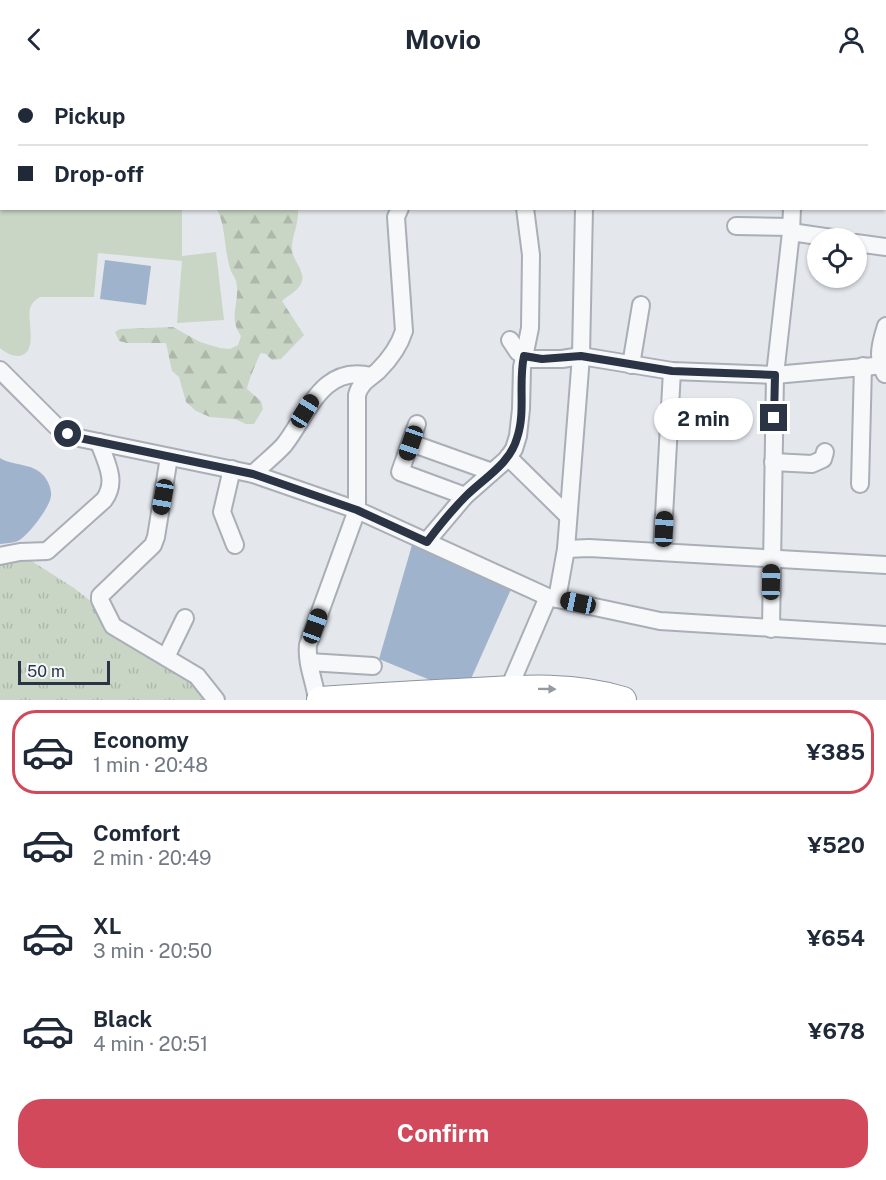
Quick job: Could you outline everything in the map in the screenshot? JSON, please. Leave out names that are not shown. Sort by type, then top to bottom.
[{"type":"highway","points":[[318,700],[506,698],[564,689],[623,700]]},
{"type":"street","points":[[318,700],[309,662],[308,645],[357,510],[357,395],[363,382],[391,357],[400,344],[404,331],[396,217],[399,210]]},
{"type":"street","points":[[427,542],[465,496],[508,457],[514,449],[518,436],[522,367],[530,328],[531,255],[525,210]]},
{"type":"street","points":[[506,698],[553,598],[566,549],[581,356],[584,210]]},
{"type":"street","points":[[771,628],[775,375],[792,210]]},
{"type":"street","points":[[736,226],[791,229],[807,233]]},
{"type":"street","points":[[867,244],[886,247]]},
{"type":"street","points":[[631,365],[641,305]]},
{"type":"street","points":[[510,340],[524,356],[542,359],[581,356],[672,371],[775,375],[863,366],[884,368],[880,346],[886,326]]},
{"type":"street","points":[[860,484],[863,366]]},
{"type":"street","points":[[0,370],[56,426],[80,438],[253,474],[357,510],[553,598],[660,621],[886,635]]},
{"type":"street","points":[[663,552],[672,371]]},
{"type":"street","points":[[253,474],[284,445],[315,395],[343,376],[363,374],[371,376]]},
{"type":"street","points":[[417,424],[400,472],[465,496]]},
{"type":"street","points":[[0,556],[20,552],[46,551],[104,500],[111,491],[112,483],[99,442]]},
{"type":"street","points":[[411,443],[492,471]]},
{"type":"street","points":[[773,462],[812,464],[823,459],[825,452]]},
{"type":"street","points":[[170,457],[153,545],[100,596],[100,600],[113,626],[197,676],[216,700]]},
{"type":"street","points":[[508,457],[568,516]]},
{"type":"street","points":[[232,469],[222,512],[235,545]]},
{"type":"street","points":[[566,549],[589,548],[886,565]]},
{"type":"street","points":[[166,657],[185,618]]},
{"type":"street","points":[[309,662],[373,666]]},
{"type":"green space","points":[[0,210],[182,210],[182,256],[216,252],[224,320],[177,323],[182,261],[98,253],[94,297],[40,297],[30,308],[31,336],[28,350],[18,356],[11,355],[0,348]]},
{"type":"green space","points":[[217,210],[298,210],[292,250],[302,273],[302,281],[296,290],[282,301],[304,335],[281,359],[272,360],[266,354],[261,353],[247,389],[261,401],[263,409],[254,424],[246,424],[235,419],[210,417],[196,411],[186,402],[179,377],[172,371],[166,343],[127,343],[119,341],[115,332],[120,329],[173,327],[200,342],[220,348],[230,349],[238,345],[241,336],[235,322],[236,281],[230,268]]},
{"type":"green space","points":[[30,560],[92,602],[107,632],[189,679],[204,700],[0,700],[0,565]]},
{"type":"water","points":[[105,260],[151,266],[146,305],[100,299]]},
{"type":"water","points":[[0,458],[39,471],[48,482],[51,493],[47,507],[27,533],[18,541],[0,544]]},
{"type":"water","points":[[412,545],[512,587],[470,681],[435,682],[379,659]]},
{"type":"route","points":[[68,434],[253,474],[357,510],[427,542],[465,496],[507,459],[514,449],[520,423],[524,356],[532,359],[562,359],[581,356],[672,371],[775,375],[774,418]]}]
